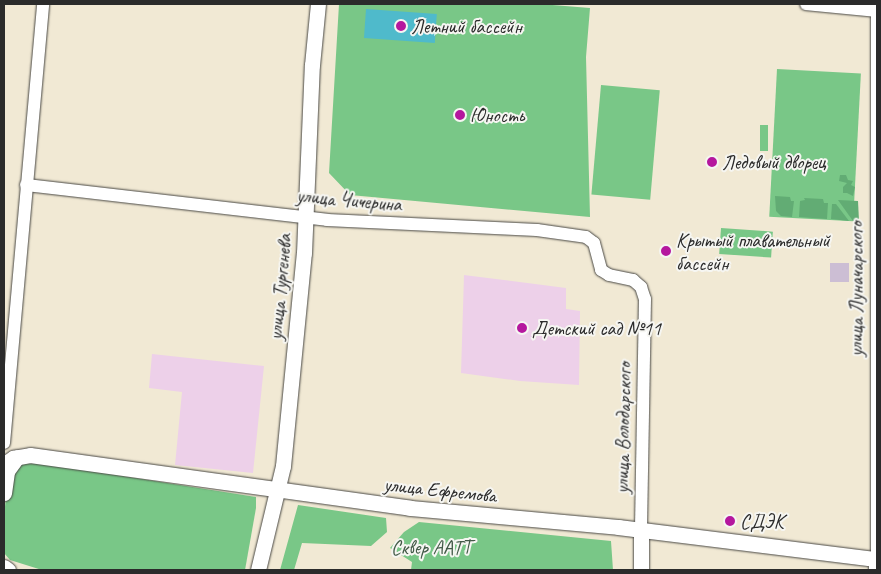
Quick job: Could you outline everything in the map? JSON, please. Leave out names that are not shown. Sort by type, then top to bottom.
[{"type":"main road","name":"улица Тургенева","points":[[258,570],[279,490],[296,340],[305,216],[312,65],[318,4]]},
{"type":"main road","name":"улица Ефремова","points":[[24,456],[410,508],[641,530],[876,563]]},
{"type":"main road","points":[[4,464],[24,456]]},
{"type":"main road","points":[[4,493],[7,471],[24,456]]},
{"type":"main road","name":"улица Володарского","points":[[641,530],[641,570]]},
{"type":"street","points":[[24,456],[4,439],[43,4]]},
{"type":"street","points":[[806,4],[877,10]]},
{"type":"street","name":"улица Луначарского","points":[[876,563],[877,10]]},
{"type":"street","name":"улица Чичерина","points":[[26,185],[327,220],[571,233],[586,237],[594,243],[600,270],[610,275],[633,280],[641,287]]},
{"type":"street","name":"улица Володарского","points":[[641,287],[646,300],[641,530]]},
{"type":"shaded area","points":[[830,263],[849,263],[849,282],[830,282]]},
{"type":"shaded area","name":"Детский сад №11","points":[[464,275],[566,288],[566,309],[580,311],[579,385],[520,381],[461,373]]},
{"type":"shaded area","points":[[152,354],[264,366],[253,473],[175,465],[182,392],[149,388]]},
{"type":"green space","name":"Юность","points":[[339,4],[540,4],[590,8],[586,57],[590,217],[350,195],[329,173]]},
{"type":"green space","points":[[777,69],[861,73],[853,221],[769,217]]},
{"type":"green space","points":[[601,85],[660,90],[650,200],[591,195]]},
{"type":"green space","points":[[760,125],[768,125],[768,151],[760,151]]},
{"type":"green space","points":[[840,175],[846,175],[848,180],[853,181],[851,185],[855,187],[853,196],[843,193],[843,187],[847,183],[839,181]]},
{"type":"green space","points":[[775,196],[790,197],[791,201],[794,201],[792,217],[781,216],[776,211]]},
{"type":"green space","points":[[804,198],[823,199],[824,203],[828,203],[827,219],[799,217],[800,201],[805,200]]},
{"type":"green space","points":[[838,200],[858,201],[859,221],[853,221]]},
{"type":"green space","points":[[832,204],[836,204],[849,221],[831,219]]},
{"type":"green space","points":[[721,228],[773,232],[771,258],[719,254]]},
{"type":"green space","points":[[28,461],[256,497],[256,508],[245,570],[42,570],[10,560],[4,553],[4,516],[8,478],[13,468]]},
{"type":"green space","name":"Сквер ААТТ","points":[[298,505],[386,518],[387,532],[371,546],[302,543],[294,570],[280,570]]},
{"type":"green space","name":"Сквер ААТТ","points":[[419,522],[611,541],[613,570],[411,570],[412,562],[390,548],[404,532]]},
{"type":"water","name":"Летний бассейн","points":[[366,9],[437,14],[435,43],[364,38]]},
{"type":"place","name":"Летний бассейн","points":[[401,26]]},
{"type":"place","name":"Юность","points":[[460,115]]},
{"type":"place","name":"Ледовый дворец","points":[[712,162]]},
{"type":"place","name":"Крытый плавательный бассейн","points":[[666,251]]},
{"type":"place","name":"Детский сад №11","points":[[522,328]]},
{"type":"place","name":"СДЭК","points":[[730,521]]}]
